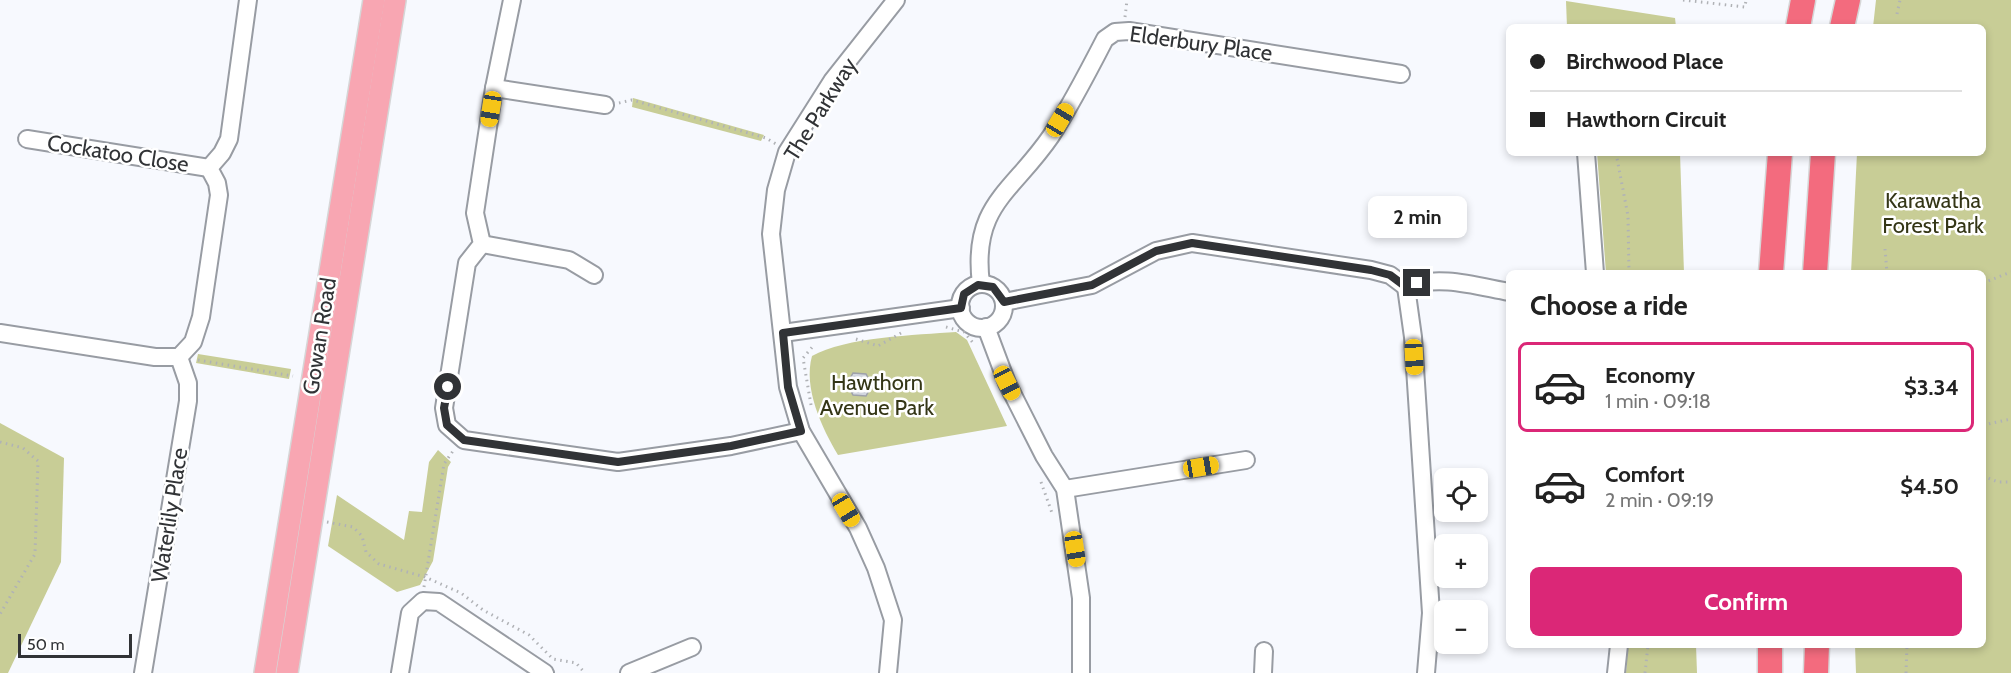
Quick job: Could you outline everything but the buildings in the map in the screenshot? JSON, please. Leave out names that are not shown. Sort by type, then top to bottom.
[{"type":"highway","points":[[1799,24],[1803,0]]},
{"type":"highway","points":[[1843,24],[1848,0]]},
{"type":"highway","points":[[1771,270],[1780,156]]},
{"type":"highway","points":[[1815,270],[1823,156]]},
{"type":"highway","points":[[1770,648],[1770,673]]},
{"type":"highway","points":[[1816,673],[1817,648]]},
{"type":"main road","name":"Gowan Road","points":[[265,673],[374,0]]},
{"type":"main road","name":"Gowan Road","points":[[286,673],[395,0]]},
{"type":"street","points":[[0,333],[155,357],[178,357],[193,342],[201,317],[219,195],[217,183],[209,168],[222,153],[229,139],[248,0]]},
{"type":"street","points":[[482,244],[475,213],[494,88],[512,0]]},
{"type":"street","name":"The Parkway","points":[[888,673],[893,620],[876,568],[858,528],[801,431],[788,387],[783,333],[776,297],[771,234],[776,190],[788,152],[832,81],[896,0]]},
{"type":"street","name":"Elderbury Place","points":[[981,284],[980,247],[984,225],[993,207],[1050,137],[1105,39],[1115,32],[1129,31],[1401,74]]},
{"type":"street","points":[[494,88],[605,105]]},
{"type":"street","name":"Cockatoo Close","points":[[27,139],[209,168]]},
{"type":"street","points":[[1586,156],[1595,270]]},
{"type":"street","points":[[1004,302],[1092,285],[1156,251],[1192,243],[1371,270],[1390,275],[1406,287],[1413,337],[1431,613],[1426,673]]},
{"type":"street","points":[[482,244],[569,260],[594,274]]},
{"type":"street","points":[[482,244],[467,263],[444,408],[447,425],[464,440],[618,462],[731,446],[801,431]]},
{"type":"street","points":[[1406,287],[1417,283],[1448,281],[1506,291]]},
{"type":"street","points":[[981,284],[996,289],[1004,302],[1000,318],[986,327],[969,323],[961,308],[966,292],[981,284]]},
{"type":"street","points":[[783,333],[961,308]]},
{"type":"street","points":[[986,327],[1007,383],[1044,456],[1065,489],[1081,598],[1082,673]]},
{"type":"street","name":"Waterlily Place","points":[[143,673],[188,401],[188,383],[178,357]]},
{"type":"street","points":[[1065,489],[1246,460]]},
{"type":"street","points":[[400,673],[410,613],[423,601],[439,602],[545,673]]},
{"type":"street","points":[[629,673],[692,647]]},
{"type":"street","points":[[1616,673],[1618,648]]},
{"type":"street","points":[[1263,673],[1264,651]]},
{"type":"path","points":[[1683,0],[1745,8],[1746,0]]},
{"type":"path","points":[[1897,14],[1900,0]]},
{"type":"path","points":[[605,105],[632,100],[766,138],[788,152]]},
{"type":"path","points":[[1617,156],[1628,216],[1629,270]]},
{"type":"path","points":[[1884,249],[1887,270]]},
{"type":"path","points":[[1986,282],[2011,273]]},
{"type":"path","points":[[944,327],[964,332],[976,348]]},
{"type":"path","points":[[850,339],[878,346],[901,332]]},
{"type":"path","points":[[812,407],[802,358],[809,348],[823,344]]},
{"type":"path","points":[[178,357],[294,376]]},
{"type":"path","points":[[1986,424],[2011,419]]},
{"type":"path","points":[[423,601],[444,464],[464,440]]},
{"type":"path","points":[[0,442],[23,448],[38,461],[35,554],[0,614]]},
{"type":"path","points":[[1037,473],[1054,522]]},
{"type":"path","points":[[1986,477],[1998,482],[2011,482]]},
{"type":"path","points":[[1645,673],[1648,648]]},
{"type":"path","points":[[1906,673],[1907,648]]},
{"type":"green space","name":"Karawatha Forest Park","points":[[1876,0],[2011,0],[2011,673],[1856,673],[1855,648],[1986,648],[1986,270],[1851,270],[1857,156],[1986,156],[1986,24],[1873,24]]},
{"type":"green space","points":[[1566,1],[1675,18],[1676,24],[1567,24]]},
{"type":"green space","points":[[633,98],[764,135],[761,141],[632,107]]},
{"type":"green space","points":[[1597,156],[1680,156],[1684,270],[1606,270]]},
{"type":"green space","name":"Hawthorn Avenue Park","points":[[956,332],[967,340],[1007,426],[838,455],[820,420],[812,394],[810,368],[812,356],[862,341]]},
{"type":"green space","points":[[198,354],[291,369],[289,379],[196,363]]},
{"type":"green space","points":[[0,423],[64,458],[61,562],[8,673],[0,673]]},
{"type":"green space","points":[[438,450],[451,462],[448,467],[433,561],[420,585],[397,592],[328,546],[337,495],[404,540],[409,511],[422,512],[429,462]]},
{"type":"green space","points":[[1628,648],[1696,648],[1697,673],[1626,673]]},
{"type":"route","points":[[448,387],[444,408],[447,425],[464,440],[618,462],[731,446],[801,431],[788,387],[783,333],[961,308],[964,294],[978,285],[985,284],[993,287],[1004,302],[1051,294],[1092,285],[1156,251],[1179,244],[1192,243],[1371,270],[1390,275],[1406,287],[1417,283]]}]
